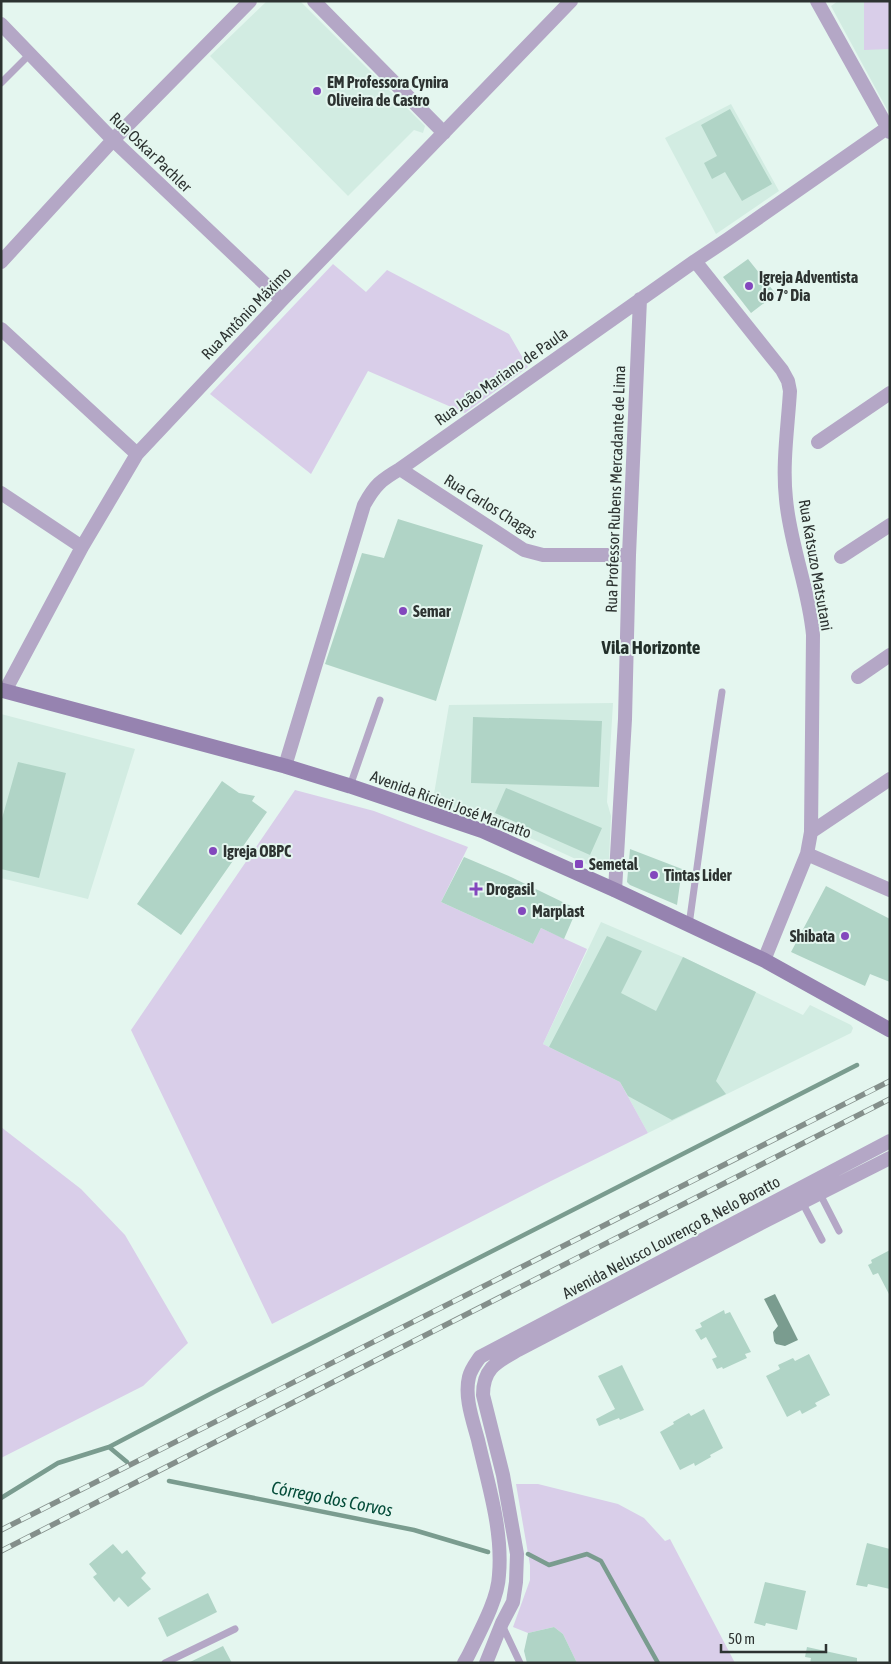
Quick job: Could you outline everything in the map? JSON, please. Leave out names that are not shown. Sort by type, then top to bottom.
[{"type":"main road","name":"Avenida Ricieri José Marcatto","points":[[3,691],[285,766],[350,786],[483,832],[615,890],[764,960],[889,1029]]},
{"type":"street","points":[[1,262],[113,140],[250,1]]},
{"type":"street","points":[[314,1],[444,133]]},
{"type":"street","name":"Rua Antônio Máximo","points":[[3,691],[82,547],[136,454],[282,300],[572,1]]},
{"type":"street","points":[[817,1],[889,129]]},
{"type":"street","name":"Rua Oskar Pachler","points":[[1,24],[113,140],[282,300]]},
{"type":"street","name":"Rua João Mariano de Paula","points":[[285,766],[364,505],[373,489],[384,479],[694,260],[728,239],[889,129]]},
{"type":"street","name":"Rua Katsuzo Matsutani","points":[[694,260],[782,370],[788,381],[790,391],[785,477],[786,499],[811,614],[813,635],[811,832],[807,854],[764,960]]},
{"type":"street","name":"Rua Professor Rubens Mercadante de Lima","points":[[615,890],[625,718],[629,555],[640,299]]},
{"type":"street","points":[[1,329],[136,454]]},
{"type":"street","points":[[818,442],[890,393]]},
{"type":"street","name":"Rua Carlos Chagas","points":[[400,469],[524,550],[543,555],[629,555]]},
{"type":"street","points":[[1,493],[82,547]]},
{"type":"street","points":[[841,557],[890,525]]},
{"type":"street","points":[[858,677],[890,655]]},
{"type":"street","points":[[811,832],[890,780]]},
{"type":"street","points":[[807,854],[890,890]]},
{"type":"street","name":"Avenida Nelusco Lourenço B. Nelo Boratto","points":[[502,1623],[513,1602],[517,1554],[504,1475],[486,1409],[483,1383],[489,1371],[499,1361],[518,1350],[764,1214],[890,1141]]},
{"type":"street","name":"Avenida Nelusco Lourenço B. Nelo Boratto","points":[[464,1663],[498,1590],[500,1574],[499,1539],[495,1511],[469,1405],[469,1377],[472,1368],[480,1357],[764,1214],[802,1202],[890,1158]]},
{"type":"street","points":[[486,1663],[502,1623]]},
{"type":"lane","points":[[1,83],[30,54]]},
{"type":"lane","points":[[689,925],[722,692]]},
{"type":"lane","points":[[350,786],[380,700]]},
{"type":"lane","points":[[820,1194],[839,1231]]},
{"type":"lane","points":[[802,1202],[822,1240]]},
{"type":"lane","points":[[502,1623],[520,1663]]},
{"type":"lane","points":[[165,1663],[235,1629]]},
{"type":"shaded area","name":"EM Professora Cynira Oliveira de Castro","points":[[267,1],[300,1],[425,126],[423,133],[414,130],[348,196],[210,56]]},
{"type":"shaded area","points":[[838,1],[890,1],[889,113],[831,6]]},
{"type":"shaded area","points":[[864,1],[890,1],[890,49],[864,50]]},
{"type":"shaded area","points":[[731,104],[779,191],[716,234],[665,138]]},
{"type":"shaded area","points":[[333,264],[366,292],[387,270],[509,334],[528,367],[465,413],[368,371],[311,474],[210,394]]},
{"type":"shaded area","name":"Semetal","points":[[613,703],[607,802],[611,816],[607,867],[600,869],[593,867],[504,826],[433,800],[449,705]]},
{"type":"shaded area","points":[[1,714],[135,749],[88,899],[1,878]]},
{"type":"shaded area","points":[[295,790],[374,811],[468,847],[441,902],[533,944],[541,928],[587,949],[543,1044],[620,1082],[648,1133],[272,1324],[131,1030]]},
{"type":"shaded area","points":[[601,922],[683,957],[803,1015],[810,1005],[851,1025],[853,1028],[851,1033],[648,1133],[620,1082],[543,1044]]},
{"type":"shaded area","points":[[1,1127],[81,1189],[125,1235],[188,1343],[143,1386],[1,1458]]},
{"type":"shaded area","points":[[775,1294],[798,1340],[785,1346],[776,1344],[774,1341],[773,1332],[778,1326],[764,1299]]},
{"type":"shaded area","points":[[516,1484],[538,1484],[618,1504],[644,1518],[665,1541],[670,1539],[735,1663],[577,1663],[563,1634],[554,1627],[528,1633],[513,1627],[530,1580],[530,1565]]},
{"type":"building","points":[[730,109],[772,184],[742,201],[725,172],[712,179],[704,163],[717,156],[701,125]]},
{"type":"building","name":"Igreja Adventista do 7º Dia","points":[[748,259],[776,294],[751,313],[723,277]]},
{"type":"building","name":"Semar","points":[[398,519],[483,545],[436,701],[325,664],[362,553],[384,558]]},
{"type":"building","points":[[473,717],[602,721],[599,787],[471,783]]},
{"type":"building","points":[[18,762],[66,773],[39,878],[1,869],[1,822]]},
{"type":"building","points":[[222,781],[239,793],[255,796],[252,801],[267,812],[181,935],[137,904]]},
{"type":"building","points":[[506,788],[602,828],[590,855],[495,813]]},
{"type":"building","name":"Tintas Lider","points":[[630,849],[682,869],[677,905],[627,882]]},
{"type":"building","points":[[464,857],[577,909],[564,939],[541,928],[533,944],[441,902]]},
{"type":"building","name":"Shibata","points":[[826,886],[890,919],[890,982],[870,974],[865,986],[791,952]]},
{"type":"building","points":[[607,936],[642,951],[621,993],[656,1011],[683,957],[756,992],[716,1081],[726,1094],[672,1120],[628,1096],[620,1082],[549,1047]]},
{"type":"building","points":[[890,1250],[890,1296],[878,1273],[873,1275],[868,1265],[872,1263],[871,1260]]},
{"type":"building","points":[[724,1310],[725,1314],[730,1312],[751,1352],[745,1354],[747,1358],[723,1369],[722,1367],[717,1369],[712,1359],[717,1357],[706,1337],[701,1340],[695,1330],[702,1327],[700,1323]]},
{"type":"building","points":[[809,1354],[830,1395],[815,1403],[817,1406],[802,1414],[800,1410],[787,1417],[766,1376],[780,1369],[778,1365],[793,1358],[795,1361]]},
{"type":"building","points":[[622,1365],[644,1410],[599,1426],[596,1419],[615,1409],[598,1376]]},
{"type":"building","points":[[704,1409],[723,1448],[695,1466],[694,1463],[680,1470],[660,1432],[689,1413],[691,1416]]},
{"type":"building","points":[[867,1543],[890,1549],[890,1589],[868,1584],[867,1587],[856,1585]]},
{"type":"building","points":[[113,1544],[122,1554],[127,1550],[146,1573],[141,1578],[151,1589],[128,1607],[119,1597],[114,1602],[93,1577],[97,1574],[89,1564]]},
{"type":"building","points":[[765,1582],[806,1591],[797,1630],[766,1623],[765,1626],[754,1623]]},
{"type":"building","points":[[208,1593],[217,1612],[167,1637],[158,1618]]},
{"type":"building","points":[[554,1627],[563,1634],[577,1663],[527,1663],[524,1651],[528,1633]]},
{"type":"building","points":[[223,1646],[232,1663],[188,1663]]},
{"type":"building","points":[[807,1647],[857,1658],[857,1663],[810,1663],[811,1658],[805,1657]]},
{"type":"waterway","points":[[1,1498],[58,1463],[109,1447],[857,1065]]},
{"type":"waterway","name":"Córrego dos Corvos","points":[[109,1447],[127,1462]]},
{"type":"waterway","name":"Córrego dos Corvos","points":[[169,1481],[414,1530],[488,1552]]},
{"type":"waterway","name":"Córrego dos Corvos","points":[[528,1554],[549,1565],[587,1554],[601,1561],[658,1663]]},
{"type":"railway","points":[[1,1530],[890,1081]]},
{"type":"railway","points":[[1,1551],[890,1099]]},
{"type":"place","name":"EM Professora Cynira Oliveira de Castro","points":[[317,91]]},
{"type":"place","name":"Igreja Adventista do 7º Dia","points":[[749,286]]},
{"type":"place","name":"Semar","points":[[403,611]]},
{"type":"place","name":"Igreja OBPC","points":[[213,851]]},
{"type":"place","name":"Semetal","points":[[579,864]]},
{"type":"place","name":"Tintas Lider","points":[[654,875]]},
{"type":"place","name":"Drogasil","points":[[476,889]]},
{"type":"place","name":"Marplast","points":[[522,911]]},
{"type":"place","name":"Shibata","points":[[845,936]]},
{"type":"district","name":"Vila Horizonte","points":[[651,647]]}]
